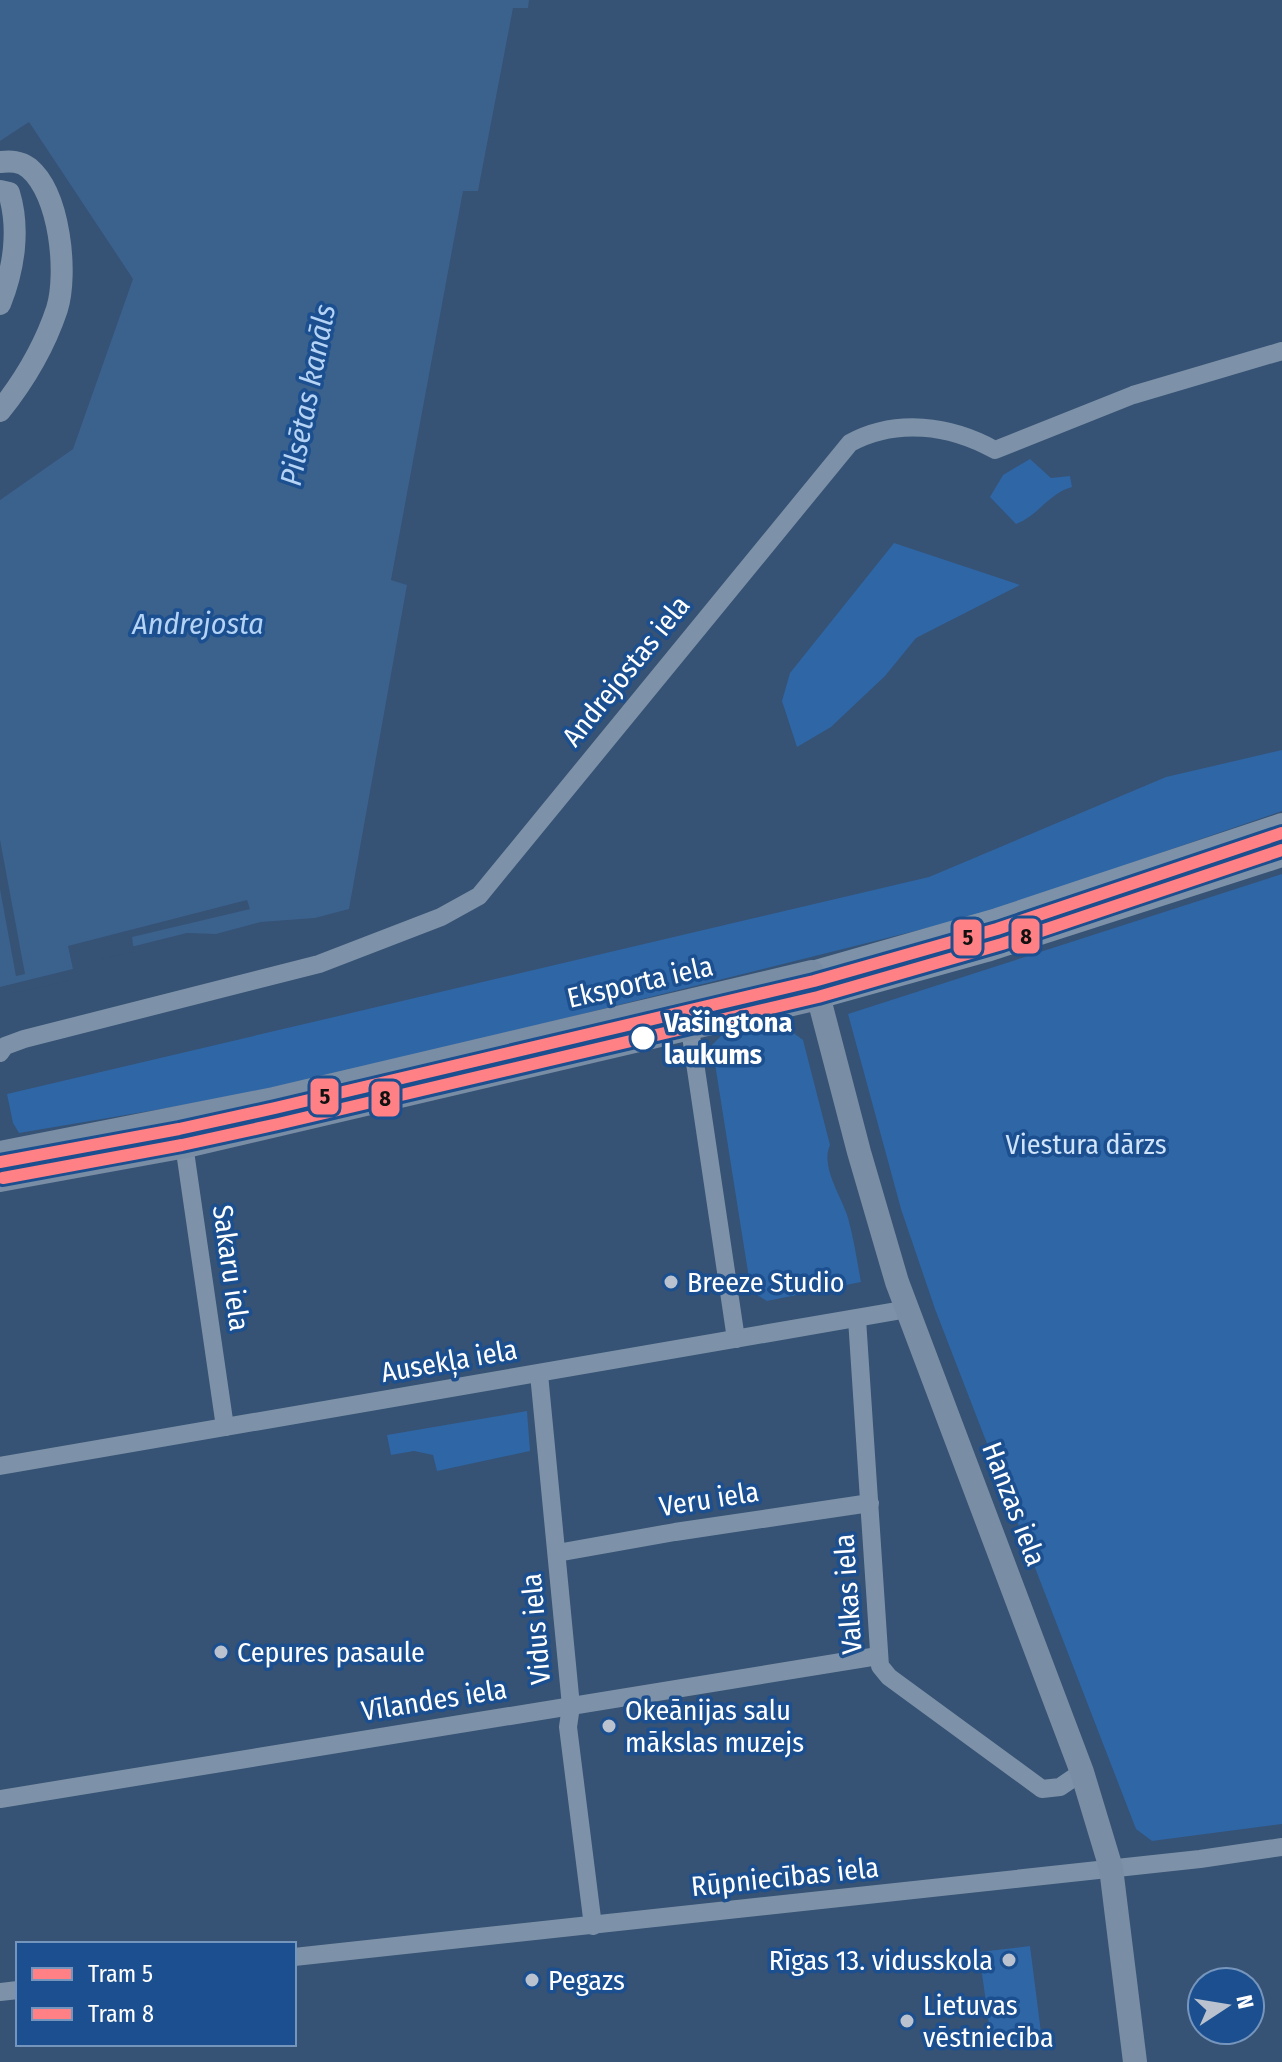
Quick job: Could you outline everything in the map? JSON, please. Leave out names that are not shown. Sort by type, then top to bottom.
[{"type":"main road","name":"Hanzas iela","points":[[812,972],[897,1282],[1082,1772],[1111,1868],[1135,2062]]},
{"type":"main road","name":"Eksporta iela","points":[[1,1149],[274,1099],[812,972]]},
{"type":"main road","name":"Eksporta iela","points":[[4,1179],[186,1146],[818,998]]},
{"type":"street","points":[[0,162],[16,161],[29,168],[42,185],[52,207],[62,270],[58,306],[43,344],[0,411]]},
{"type":"street","points":[[0,191],[9,193],[15,226],[10,277],[0,304]]},
{"type":"street","name":"Andrejostas iela","points":[[0,1053],[5,1046],[24,1039],[319,964],[441,917],[479,896],[850,443],[865,435],[896,429],[940,428],[979,441],[995,450],[1133,395],[1282,351]]},
{"type":"street","name":"Eksporta iela","points":[[812,972],[997,919],[1282,824]]},
{"type":"street","name":"Eksporta iela","points":[[818,998],[1028,938],[1282,856]]},
{"type":"street","points":[[686,1002],[736,1339]]},
{"type":"street","name":"Sakaru iela","points":[[180,1117],[225,1427]]},
{"type":"street","points":[[1,1149],[4,1179]]},
{"type":"street","name":"Ausekļa iela","points":[[0,1466],[908,1309]]},
{"type":"street","name":"Valkas iela","points":[[857,1319],[880,1666],[889,1677],[1042,1789],[1060,1787],[1082,1772]]},
{"type":"street","name":"Vidus iela","points":[[539,1374],[571,1706],[568,1727],[593,1926]]},
{"type":"street","name":"Veru iela","points":[[557,1553],[870,1503]]},
{"type":"street","name":"Vīlandes iela","points":[[0,1799],[878,1656]]},
{"type":"street","name":"Rūpniecības iela","points":[[296,1957],[1282,1847]]},
{"type":"green space","points":[[1030,459],[1051,478],[1070,476],[1072,487],[1057,494],[1031,516],[1016,524],[990,497],[1003,475]]},
{"type":"green space","points":[[894,543],[1020,585],[916,638],[885,676],[831,727],[797,747],[782,701],[790,673]]},
{"type":"green space","points":[[1282,750],[1282,811],[987,913],[286,1088],[19,1133],[13,1123],[7,1094],[929,877],[1166,777]]},
{"type":"green space","name":"Viestura dārzs","points":[[1282,874],[1282,1824],[1152,1841],[1136,1829],[935,1309],[901,1209],[848,1014]]},
{"type":"green space","name":"Vašingtona laukums","points":[[779,1022],[803,1040],[830,1145],[830,1172],[848,1218],[861,1282],[767,1301],[751,1291],[712,1045],[724,1033]]},
{"type":"green space","points":[[527,1411],[530,1451],[437,1471],[433,1455],[414,1451],[391,1455],[387,1435]]},
{"type":"green space","points":[[1030,1946],[1042,2040],[992,2046],[979,1952]]},
{"type":"water","name":"Andrejosta","points":[[0,0],[529,0],[528,8],[513,8],[478,191],[463,191],[391,580],[407,585],[349,909],[315,918],[261,922],[216,934],[187,933],[99,955],[70,976],[0,992],[0,500],[73,449],[133,279],[29,122],[0,141]]},
{"type":"pier","points":[[0,840],[25,974],[16,976],[0,889]]},
{"type":"pier","points":[[247,900],[250,909],[132,937],[134,952],[100,959],[71,980],[0,996],[0,987],[73,969],[68,946]]},
{"type":"tram line","name":"5","points":[[0,1162],[275,1108],[814,981],[997,929],[1282,833]]},
{"type":"tram line","name":"8","points":[[3,1178],[278,1124],[818,997],[1002,944],[1282,850]]},
{"type":"place","name":"Vašingtona laukums","points":[[643,1038]]},
{"type":"place","name":"Breeze Studio","points":[[671,1282]]},
{"type":"place","name":"Cepures pasaule","points":[[221,1652]]},
{"type":"place","name":"Okeānijas salu mākslas muzejs","points":[[609,1726]]},
{"type":"place","name":"Rīgas 13. vidusskola","points":[[1009,1960]]},
{"type":"place","name":"Pegazs","points":[[532,1980]]},
{"type":"place","name":"Lietuvas vēstniecība","points":[[907,2021]]},
{"type":"water label","name":"Pilsētas kanāls","points":[[308,395]]}]
